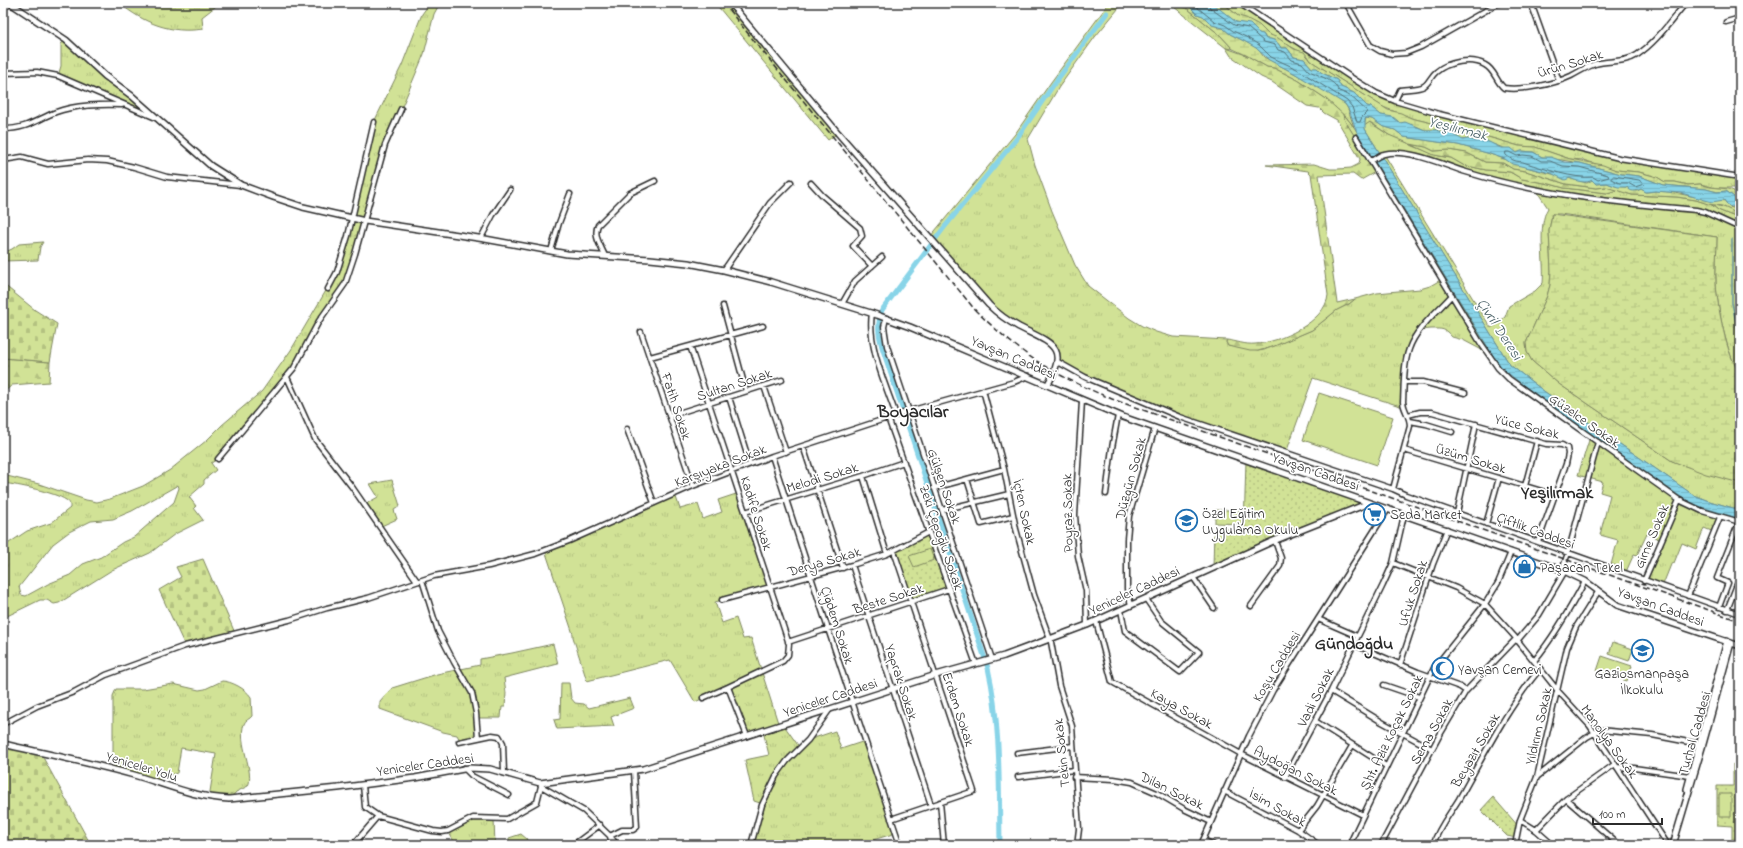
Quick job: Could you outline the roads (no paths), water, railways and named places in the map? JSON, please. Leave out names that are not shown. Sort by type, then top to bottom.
[{"type":"street","name":"Yavşan Caddesi","points":[[10,3],[66,40],[105,76],[158,119],[202,159],[225,176],[241,185],[303,207],[353,219],[481,238],[551,251],[688,263],[724,270],[771,282],[885,318],[1048,384],[1082,401],[1118,415],[1369,503],[1448,529],[1563,571],[1585,582],[1610,601],[1625,608],[1740,646]]},
{"type":"street","points":[[730,3],[838,133],[932,238],[989,305],[1011,323],[1048,342],[1056,351],[1058,362],[1055,372],[1048,384]]},
{"type":"street","points":[[1239,3],[1355,80],[1376,93],[1395,101],[1439,114],[1619,158],[1740,177]]},
{"type":"street","points":[[1245,7],[1253,3]]},
{"type":"street","points":[[1346,3],[1370,45],[1380,51],[1392,54],[1406,53],[1421,47],[1499,3]]},
{"type":"street","points":[[1531,3],[1559,81]]},
{"type":"street","name":"Ürün Sokak","points":[[1395,101],[1400,90],[1422,87],[1427,84],[1432,75],[1438,70],[1460,62],[1485,64],[1493,72],[1499,83],[1504,88],[1515,89],[1559,81],[1593,65],[1635,56],[1653,41],[1686,3]]},
{"type":"street","points":[[1726,22],[1740,18]]},
{"type":"street","points":[[3,73],[46,73],[72,82],[158,119]]},
{"type":"street","points":[[3,129],[25,127],[57,112],[70,109],[111,104],[124,105]]},
{"type":"street","points":[[218,459],[287,377],[301,357],[319,321],[345,284],[365,221],[384,145],[401,109]]},
{"type":"street","points":[[328,289],[337,272],[353,219],[374,122]]},
{"type":"street","name":"Güzelce Sokak","points":[[1356,137],[1372,160],[1493,362],[1501,372],[1540,403],[1598,442],[1679,500],[1692,507],[1739,522]]},
{"type":"street","points":[[1372,160],[1381,155],[1392,153],[1411,155],[1467,173],[1555,194],[1595,200],[1696,210],[1705,212],[1740,228]]},
{"type":"street","points":[[3,160],[22,157],[48,164],[88,160],[107,161],[125,164],[172,178],[241,185]]},
{"type":"street","points":[[605,256],[596,236],[596,229],[598,225],[630,193],[655,180]]},
{"type":"street","points":[[724,270],[770,203],[791,182]]},
{"type":"street","points":[[811,183],[823,196],[860,228],[862,236],[853,246],[872,266]]},
{"type":"street","points":[[481,238],[493,215],[510,190]]},
{"type":"street","points":[[551,251],[559,223],[570,194]]},
{"type":"street","points":[[842,304],[855,281],[882,256]]},
{"type":"street","points":[[1393,489],[1409,432],[1410,421],[1403,407],[1407,358],[1411,344],[1420,330],[1452,295]]},
{"type":"street","points":[[722,306],[746,392]]},
{"type":"street","points":[[874,314],[871,328],[875,350],[898,415]]},
{"type":"street","name":"Gülşen Sokak","points":[[885,318],[884,336],[907,411],[942,510],[990,660]]},
{"type":"street","points":[[650,357],[763,326]]},
{"type":"street","name":"Fatih Sokak","points":[[641,332],[693,486]]},
{"type":"street","name":"Kadife Sokak","points":[[690,346],[788,642]]},
{"type":"street","name":"Çiftlik Caddesi","points":[[1058,362],[1092,380],[1180,417],[1393,489],[1644,581],[1740,614]]},
{"type":"street","name":"Karşıyaka Sokak","points":[[3,724],[37,706],[74,692],[106,675],[171,651],[211,639],[354,602],[417,581],[490,566],[535,554],[569,541],[693,486],[772,456],[907,411],[1014,382],[1028,376]]},
{"type":"street","points":[[287,377],[316,440],[352,487],[417,581]]},
{"type":"street","name":"Sultan Sokak","points":[[670,416],[782,380]]},
{"type":"street","points":[[1404,382],[1424,382],[1465,392]]},
{"type":"street","points":[[764,386],[786,452]]},
{"type":"street","name":"İçten Sokak","points":[[983,390],[1004,469],[1013,516],[1034,595],[1049,638]]},
{"type":"street","points":[[729,397],[750,464]]},
{"type":"street","name":"Poyraz Sokak","points":[[1082,401],[1075,515],[1078,556],[1086,591],[1088,625]]},
{"type":"street","name":"Yüce Sokak","points":[[1408,415],[1427,412],[1537,441],[1564,446],[1568,450],[1566,464],[1538,542]]},
{"type":"street","points":[[1106,494],[1118,415]]},
{"type":"street","name":"Zeki Çepoğlu Sokak","points":[[888,418],[949,589],[978,663]]},
{"type":"street","points":[[1410,421],[1452,432]]},
{"type":"street","points":[[1456,513],[1476,424]]},
{"type":"street","name":"Düzgün Sokak","points":[[1131,606],[1127,589],[1127,539],[1129,516],[1155,428]]},
{"type":"street","points":[[626,429],[654,503]]},
{"type":"street","points":[[1525,486],[1537,441]]},
{"type":"street","name":"Sema Sokak","points":[[1383,845],[1432,749],[1466,691],[1517,640],[1539,615],[1563,571],[1598,442]]},
{"type":"street","points":[[803,446],[843,568]]},
{"type":"street","name":"Üzüm Sokak","points":[[1404,450],[1555,495]]},
{"type":"street","name":"Çiğdem Sokak","points":[[772,456],[900,845]]},
{"type":"street","name":"Melodi Sokak","points":[[745,512],[904,462]]},
{"type":"street","points":[[934,488],[1004,469]]},
{"type":"street","points":[[863,476],[887,554]]},
{"type":"street","points":[[1486,524],[1499,478]]},
{"type":"street","points":[[967,479],[981,524],[1013,516]]},
{"type":"street","points":[[942,510],[1009,494]]},
{"type":"street","name":"Girne Sokak","points":[[1644,581],[1679,500]]},
{"type":"street","name":"Yeniceler Caddesi","points":[[274,794],[415,778],[464,768],[483,768],[541,785],[634,771],[830,710],[936,675],[990,660],[1088,625],[1193,576],[1274,541],[1369,503]]},
{"type":"street","name":"Koşu Caddesi","points":[[1201,845],[1241,754],[1273,690],[1388,509]]},
{"type":"street","name":"Vadi Sokak","points":[[1285,777],[1331,691],[1352,644],[1393,563],[1404,515]]},
{"type":"street","points":[[1688,596],[1720,517]]},
{"type":"street","points":[[1719,607],[1728,583],[1717,578],[1739,522]]},
{"type":"street","name":"Ufuk Sokak","points":[[1400,665],[1440,546],[1448,529]]},
{"type":"street","name":"Derya Sokak","points":[[722,600],[843,568],[887,554],[929,532]]},
{"type":"street","points":[[1251,606],[1280,566],[1281,558],[1274,541]]},
{"type":"street","name":"Erdem Sokak","points":[[891,819],[974,791],[894,551]]},
{"type":"street","name":"Şht. Aziz Koçak Sokak","points":[[1348,845],[1430,675],[1439,661],[1485,604],[1498,582],[1511,552]]},
{"type":"street","name":"Manolya Sokak","points":[[1393,563],[1469,594],[1485,604],[1594,732],[1668,845]]},
{"type":"street","name":"Yaprak Sokak","points":[[852,565],[931,805]]},
{"type":"street","points":[[1193,576],[1214,608]]},
{"type":"street","points":[[1727,610],[1740,577]]},
{"type":"street","points":[[422,580],[436,627],[472,693],[476,713],[478,738]]},
{"type":"street","points":[[1534,661],[1560,624],[1585,582]]},
{"type":"street","name":"Beste Sokak","points":[[788,642],[949,589]]},
{"type":"street","name":"Yıldırım Sokak","points":[[1515,845],[1520,820],[1537,777],[1567,648],[1572,634],[1598,592]]},
{"type":"street","points":[[1121,610],[1125,631],[1180,672],[1199,652],[1161,621],[1146,599]]},
{"type":"street","points":[[1318,619],[1357,636]]},
{"type":"street","name":"Kaya Sokak","points":[[1096,621],[1112,682],[1241,754]]},
{"type":"street","name":"Tekin Sokak","points":[[1049,638],[1059,686],[1072,726],[1074,777],[1080,829],[1077,845]]},
{"type":"street","points":[[703,698],[783,661],[788,655],[788,642]]},
{"type":"street","name":"Turhal Caddesi","points":[[1678,830],[1690,776],[1729,642]]},
{"type":"street","name":"Turhal Caddesi","points":[[1673,845],[1703,744],[1729,642]]},
{"type":"street","points":[[1352,644],[1400,665],[1460,687],[1466,691]]},
{"type":"street","name":"Beyazıt Sokak","points":[[1434,845],[1437,834],[1452,811],[1498,730],[1521,692],[1540,669]]},
{"type":"street","points":[[1384,685],[1420,697]]},
{"type":"street","points":[[728,687],[747,736]]},
{"type":"street","points":[[1331,691],[1432,749]]},
{"type":"street","points":[[751,845],[760,811],[776,776],[787,761],[808,740],[830,710]]},
{"type":"street","points":[[1315,722],[1386,766]]},
{"type":"street","points":[[1537,777],[1594,732],[1600,730],[1620,731],[1699,744]]},
{"type":"street","points":[[459,742],[492,735],[501,737],[503,743],[504,773]]},
{"type":"street","name":"Yeniceler Yolu","points":[[3,744],[97,765],[203,797],[229,799],[274,794]]},
{"type":"street","points":[[1016,753],[1073,746]]},
{"type":"street","points":[[1298,830],[1312,814],[1323,797],[1352,746]]},
{"type":"street","name":"Aydoğan Sokak","points":[[1241,754],[1323,797],[1363,815]]},
{"type":"street","points":[[1536,830],[1566,799],[1616,766],[1690,776]]},
{"type":"street","points":[[464,768],[472,776],[509,795]]},
{"type":"street","points":[[1018,777],[1074,770]]},
{"type":"street","points":[[610,836],[622,830],[633,830],[637,827],[634,771]]},
{"type":"street","name":"Dilan Sokak","points":[[1074,777],[1114,779],[1132,782],[1152,790],[1184,809],[1211,822]]},
{"type":"street","points":[[362,785],[365,807],[378,816],[433,831],[445,831],[473,818],[500,820],[511,818],[537,802],[541,785],[576,805],[600,825],[617,845]]},
{"type":"street","name":"İsim Sokak","points":[[1224,791],[1298,830],[1319,845]]},
{"type":"street","points":[[1566,799],[1619,845]]},
{"type":"street","points":[[940,802],[944,845]]},
{"type":"street","points":[[353,845],[378,816]]},
{"type":"street","points":[[1520,820],[1536,830],[1553,845]]},
{"type":"street","points":[[574,845],[600,825]]},
{"type":"street","points":[[610,836],[612,845]]},
{"type":"street","points":[[1203,840],[1214,845]]},
{"type":"water","points":[[1183,3],[1210,3],[1236,22],[1250,24],[1259,33],[1263,34],[1266,39],[1275,41],[1281,48],[1287,48],[1294,57],[1304,59],[1312,68],[1317,68],[1322,73],[1337,80],[1341,87],[1354,93],[1367,106],[1371,107],[1381,115],[1393,117],[1400,123],[1405,122],[1425,130],[1437,130],[1450,133],[1463,140],[1468,139],[1476,141],[1481,138],[1501,148],[1511,148],[1517,153],[1521,151],[1533,152],[1542,157],[1551,157],[1564,162],[1580,163],[1621,174],[1639,176],[1663,185],[1706,189],[1717,192],[1726,191],[1734,197],[1740,204],[1740,210],[1732,206],[1729,207],[1724,200],[1712,202],[1681,193],[1655,191],[1646,192],[1641,189],[1634,191],[1627,187],[1618,187],[1607,183],[1596,184],[1592,180],[1584,182],[1570,178],[1565,180],[1551,173],[1512,164],[1505,159],[1458,145],[1404,137],[1395,130],[1382,126],[1372,119],[1365,119],[1365,129],[1510,365],[1545,392],[1692,494],[1706,500],[1740,510],[1740,519],[1695,505],[1681,497],[1541,399],[1500,367],[1358,134],[1345,104],[1294,73],[1269,60],[1256,48],[1230,34],[1223,28],[1212,25],[1203,16],[1197,14],[1189,6]]},
{"type":"waterway","points":[[1000,845],[997,733],[988,668],[882,347],[879,333],[880,315],[882,310],[943,229],[1017,138],[1054,84],[1107,13]]},
{"type":"waterway","points":[[1732,239],[1732,303],[1740,341]]},
{"type":"railway","points":[[723,3],[976,311],[1012,343],[1044,366],[1112,399],[1740,621]]},
{"type":"place","name":"Seda Market","points":[[1374,514]]},
{"type":"place","name":"Özel Eğitim Uygulama Okulu","points":[[1187,521]]},
{"type":"place","name":"Paşacan Tekel","points":[[1525,567]]},
{"type":"place","name":"Gaziosmanpaşa İlkokulu","points":[[1642,651]]},
{"type":"place","name":"Yavşan Cemevi","points":[[1443,669]]},
{"type":"district","name":"Boyacılar","points":[[913,411]]},
{"type":"district","name":"Yeşilırmak","points":[[1557,492]]},
{"type":"district","name":"Gündoğdu","points":[[1354,643]]},
{"type":"water label","name":"Çivril Deresi","points":[[1500,329]]}]
